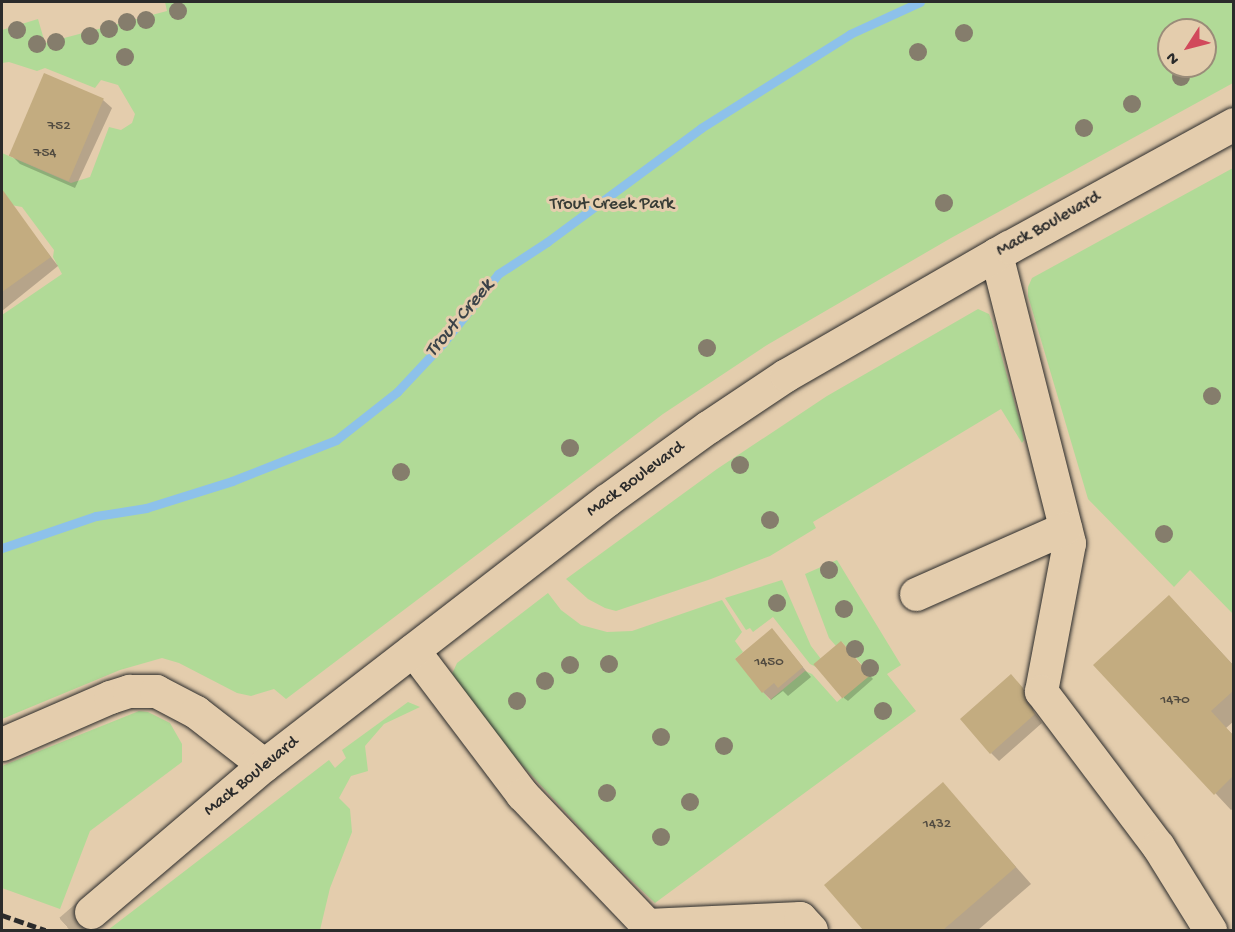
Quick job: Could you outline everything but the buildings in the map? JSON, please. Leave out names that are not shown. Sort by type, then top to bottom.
[{"type":"main road","name":"Mack Boulevard","points":[[91,912],[264,765],[607,500],[708,427],[786,375],[996,254],[1233,124]]},
{"type":"main road","points":[[996,254],[1069,543],[1041,691],[1158,846],[1210,930]]},
{"type":"main road","points":[[915,594],[1065,528]]},
{"type":"main road","points":[[412,650],[522,794],[649,928],[800,918],[811,930]]},
{"type":"main road","points":[[2,744],[110,697],[129,691],[156,691],[196,712],[264,765]]},
{"type":"green space","name":"Trout Creek Park","points":[[165,2],[1233,2],[1233,83],[951,238],[767,345],[663,414],[286,699],[274,689],[251,696],[237,693],[179,663],[162,658],[120,670],[2,719],[2,315],[62,274],[53,257],[54,250],[22,207],[11,205],[2,196],[2,153],[71,183],[90,177],[109,127],[121,130],[132,123],[135,114],[118,85],[101,80],[95,88],[45,68],[37,71],[9,62],[2,63],[2,30],[38,19],[45,43],[167,11]]},
{"type":"green space","points":[[1233,168],[1233,614],[1190,570],[1174,587],[1088,499],[1028,296],[1028,287],[1032,278]]},
{"type":"green space","points":[[978,309],[989,314],[992,322],[1021,426],[1024,440],[1022,443],[1001,409],[813,522],[816,528],[770,556],[711,579],[616,611],[588,599],[566,579],[717,469],[827,396]]},
{"type":"green space","points":[[837,560],[901,665],[887,674],[916,711],[655,903],[611,861],[509,751],[452,674],[457,663],[548,593],[561,610],[581,625],[607,632],[632,631],[722,600],[742,632],[735,641],[743,652],[735,659],[770,700],[805,671],[812,674],[837,702],[870,674],[842,642],[836,646],[829,638],[805,574]]},
{"type":"green space","points":[[782,580],[811,646],[821,659],[816,667],[810,664],[773,617],[753,632],[750,628],[746,630],[725,598]]},
{"type":"green space","points":[[408,702],[420,707],[384,724],[365,746],[368,771],[351,776],[339,798],[350,809],[352,832],[330,888],[320,930],[108,930],[329,760],[335,768],[346,758],[342,750]]},
{"type":"green space","points":[[139,711],[148,712],[170,723],[182,744],[182,762],[90,831],[60,909],[2,888],[2,766]]},
{"type":"waterway","name":"Trout Creek","points":[[2,548],[96,516],[146,508],[232,481],[336,440],[397,392],[443,343],[498,274],[547,242],[701,128],[850,34],[920,2]]},
{"type":"tunnel","points":[[70,930],[91,912]]},
{"type":"railway","points":[[2,915],[45,930]]}]
